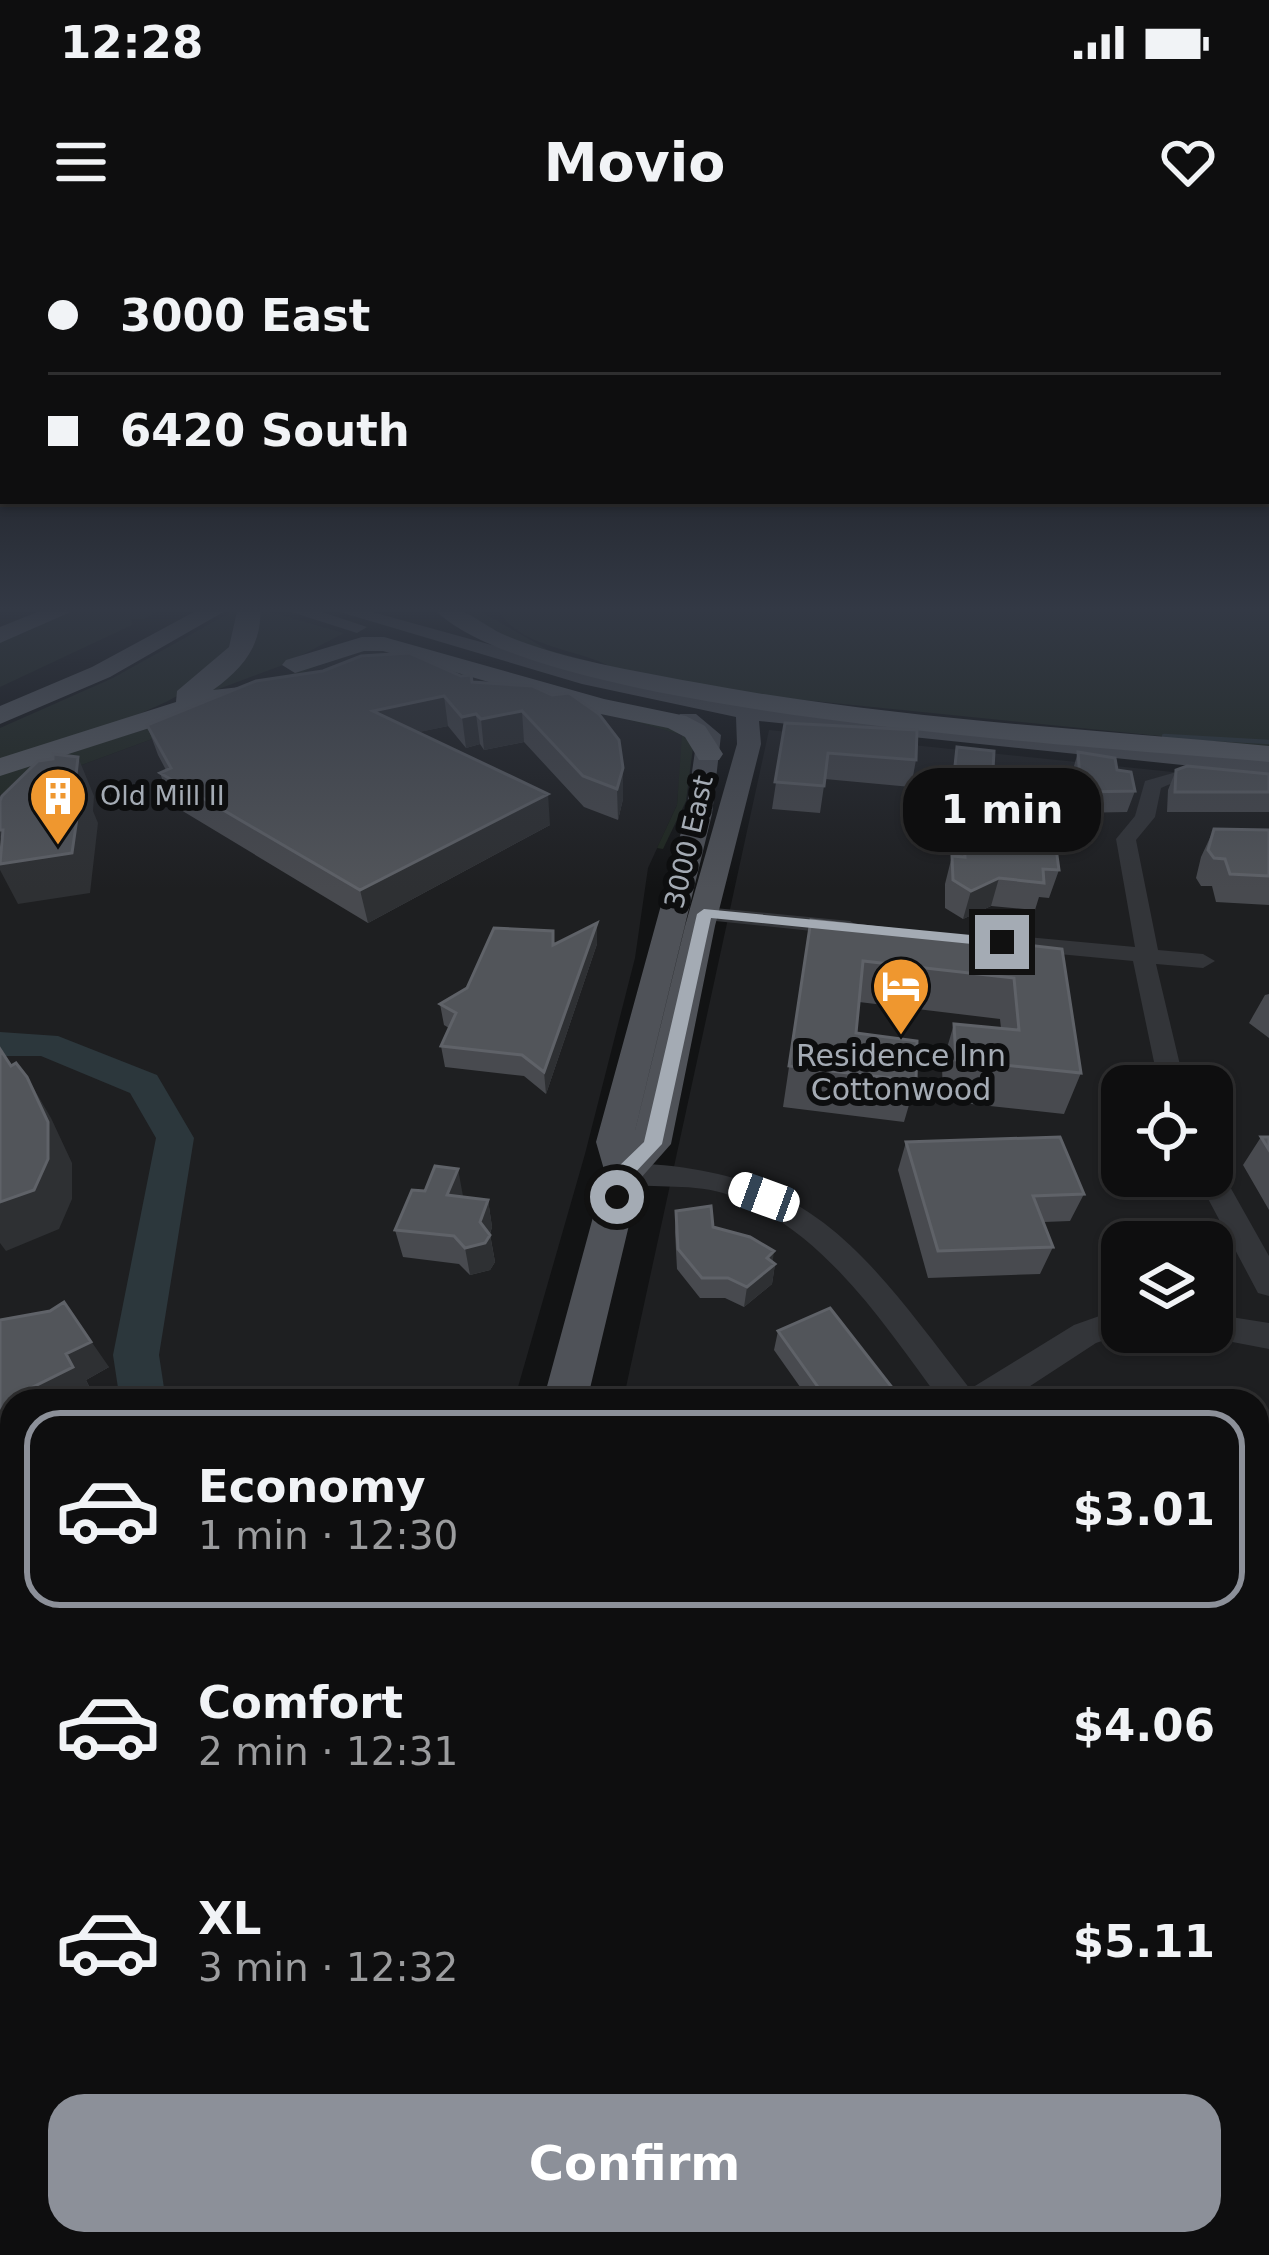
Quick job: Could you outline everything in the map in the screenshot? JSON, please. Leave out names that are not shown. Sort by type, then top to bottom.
[{"type":"highway","points":[[0,716],[28,701]]},
{"type":"highway","points":[[144,723],[174,701]]},
{"type":"highway","points":[[0,767],[203,701]]},
{"type":"highway","points":[[598,701],[684,724],[710,754]]},
{"type":"highway","points":[[786,701],[1269,754]]},
{"type":"main road","points":[[626,701],[700,725],[709,735],[710,754]]},
{"type":"main road","points":[[692,701],[747,713]]},
{"type":"main road","points":[[637,704],[1269,767]]},
{"type":"main road","name":"3000 East","points":[[568,1389],[623,1173],[614,1142],[699,814],[710,754],[747,713]]},
{"type":"main road","name":"3000 East","points":[[623,1173],[653,1144],[704,914],[749,745],[747,713]]},
{"type":"street","points":[[1129,752],[1145,817]]},
{"type":"street","points":[[1167,1065],[1144,968],[1126,839],[1145,817],[1147,792],[1167,775],[1184,771],[1269,778]]},
{"type":"street","points":[[704,914],[864,929]]},
{"type":"street","points":[[979,940],[1203,961]]},
{"type":"street","points":[[623,1173],[729,1184],[764,1197],[818,1230],[950,1389]]},
{"type":"street","points":[[1221,1197],[1269,1285]]},
{"type":"street","points":[[998,1389],[1101,1328]]},
{"type":"street","points":[[1233,1330],[1269,1336]]},
{"type":"shaded area","points":[[61,701],[168,701],[119,723],[0,760],[0,728]]},
{"type":"shaded area","points":[[225,701],[245,701],[0,795],[0,774]]},
{"type":"shaded area","points":[[245,701],[564,701],[683,735],[677,805],[648,868],[635,958],[517,1389],[0,1389],[0,795]]},
{"type":"shaded area","points":[[564,701],[690,733],[694,740],[686,801],[663,849],[657,848],[677,805],[682,735]]},
{"type":"shaded area","points":[[814,701],[1269,701],[1269,747]]},
{"type":"shaded area","points":[[769,730],[1269,782],[1269,1389],[626,1389]]},
{"type":"building","points":[[206,701],[420,701],[373,711],[548,794],[360,890],[160,773],[171,768],[147,725]]},
{"type":"building","points":[[448,701],[580,701],[599,714],[619,740],[623,768],[617,789],[583,776],[522,711],[481,719],[476,714],[462,717]]},
{"type":"building","points":[[785,723],[917,730],[916,760],[828,753],[824,786],[775,782]]},
{"type":"building","points":[[957,747],[994,751],[993,770],[955,766]]},
{"type":"building","points":[[1078,752],[1115,758],[1117,770],[1131,772],[1135,791],[1081,792]]},
{"type":"building","points":[[53,754],[78,757],[75,784],[82,783],[72,853],[0,864],[2,796],[38,761],[53,759]]},
{"type":"building","points":[[1187,766],[1269,774],[1269,792],[1175,792],[1176,770]]},
{"type":"building","points":[[989,823],[1040,828],[1041,840],[1055,841],[1059,870],[1043,869],[1044,883],[999,878],[971,891],[953,880],[952,856],[965,857],[964,833],[990,835]]},
{"type":"building","points":[[1214,829],[1269,830],[1269,876],[1230,874],[1225,859],[1214,858],[1208,850]]},
{"type":"building","points":[[811,920],[1062,949],[1081,1073],[956,1060],[954,1024],[1019,1030],[1014,978],[863,961],[856,1033],[917,1041],[916,1081],[789,1066]]},
{"type":"building","points":[[597,923],[544,1072],[522,1055],[441,1046],[456,1013],[440,1004],[467,988],[494,928],[553,931],[553,945]]},
{"type":"building","points":[[0,1049],[11,1066],[16,1063],[27,1077],[48,1122],[48,1159],[34,1190],[0,1202]]},
{"type":"building","points":[[1060,1137],[1084,1194],[1033,1196],[1053,1247],[938,1251],[906,1142]]},
{"type":"building","points":[[435,1166],[458,1169],[447,1195],[488,1200],[480,1222],[490,1235],[485,1243],[465,1248],[454,1236],[395,1230],[412,1190],[425,1191]]},
{"type":"building","points":[[711,1206],[713,1227],[750,1237],[774,1251],[767,1258],[775,1264],[747,1287],[728,1278],[702,1278],[678,1249],[676,1211]]},
{"type":"building","points":[[64,1302],[91,1342],[66,1354],[73,1367],[29,1389],[0,1389],[0,1320],[50,1311]]},
{"type":"building","points":[[830,1308],[893,1389],[819,1389],[778,1331]]},
{"type":"waterway","points":[[1164,736],[1269,742]]},
{"type":"waterway","points":[[0,1044],[45,1044],[144,1084],[175,1138],[136,1355],[141,1389]]},
{"type":"place","name":"Old Mill II","points":[[58,847]]},
{"type":"place","name":"Residence Inn Cottonwood","points":[[901,1037]]},
{"type":"route","points":[[617,1197],[623,1173],[653,1144],[704,914],[1002,942]]}]
